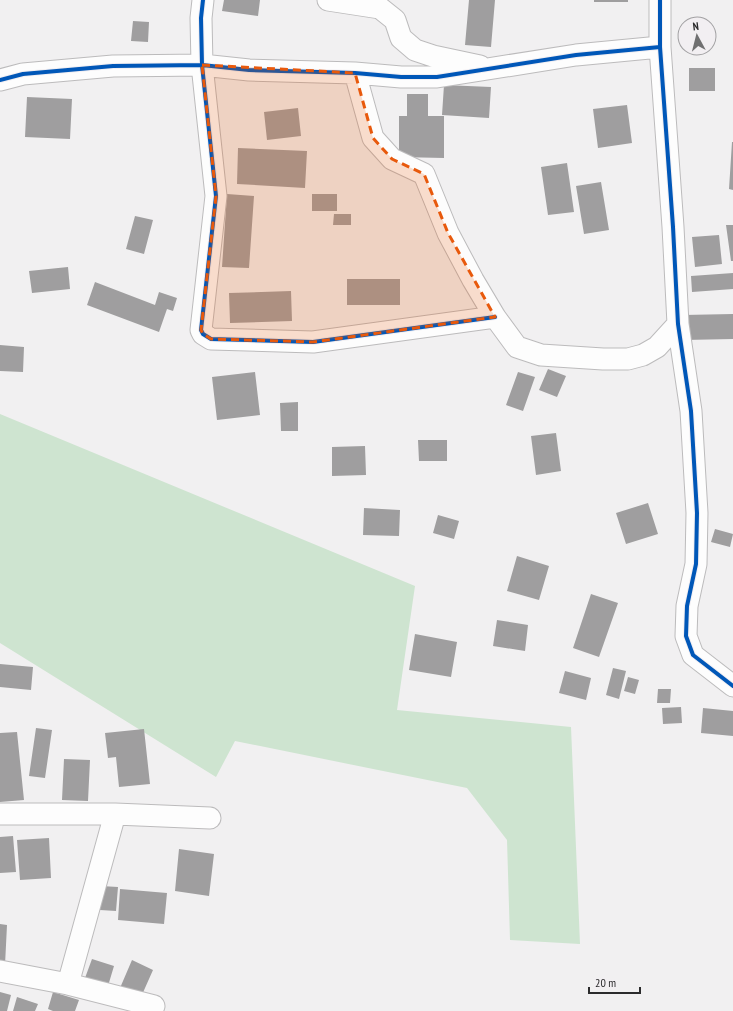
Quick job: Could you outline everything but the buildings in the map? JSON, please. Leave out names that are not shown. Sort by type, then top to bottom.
[{"type":"street","points":[[203,0],[201,18],[202,65],[216,196],[201,330],[204,334],[211,339],[313,342],[495,318]]},
{"type":"street","points":[[328,0],[380,8],[395,20],[402,38],[415,50],[433,56],[493,68]]},
{"type":"street","points":[[660,0],[660,47],[673,227],[678,324],[691,411],[697,513],[696,564],[687,606],[686,636],[693,655],[733,686]]},
{"type":"street","points":[[0,80],[23,74],[113,66],[202,65],[249,70],[355,73],[401,77],[437,77],[576,54],[660,47]]},
{"type":"street","points":[[355,73],[373,138],[392,159],[424,174],[448,233],[473,280],[495,318],[517,347],[541,355],[628,359],[643,355],[657,347],[678,324]]},
{"type":"street","points":[[0,814],[115,814],[210,818]]},
{"type":"street","points":[[68,984],[115,814]]},
{"type":"street","points":[[0,971],[68,984],[154,1006]]},
{"type":"highlighted area","points":[[202,65],[355,73],[373,138],[392,159],[424,174],[448,233],[495,317],[313,342],[211,339],[203,334],[201,330],[216,196]]},
{"type":"green space","points":[[0,414],[415,586],[397,710],[571,727],[580,944],[510,940],[507,840],[467,788],[235,741],[216,777],[0,643]]},
{"type":"cycle path","points":[[203,0],[201,18],[202,65],[216,196],[201,330],[203,334],[211,339],[313,342],[495,317]]},
{"type":"cycle path","points":[[660,0],[660,47],[673,227],[678,324],[691,411],[697,513],[696,564],[687,606],[686,636],[693,655],[733,686]]},
{"type":"cycle path","points":[[0,80],[23,74],[113,66],[202,65],[249,70],[355,73],[401,77],[437,77],[576,55],[660,47]]}]
